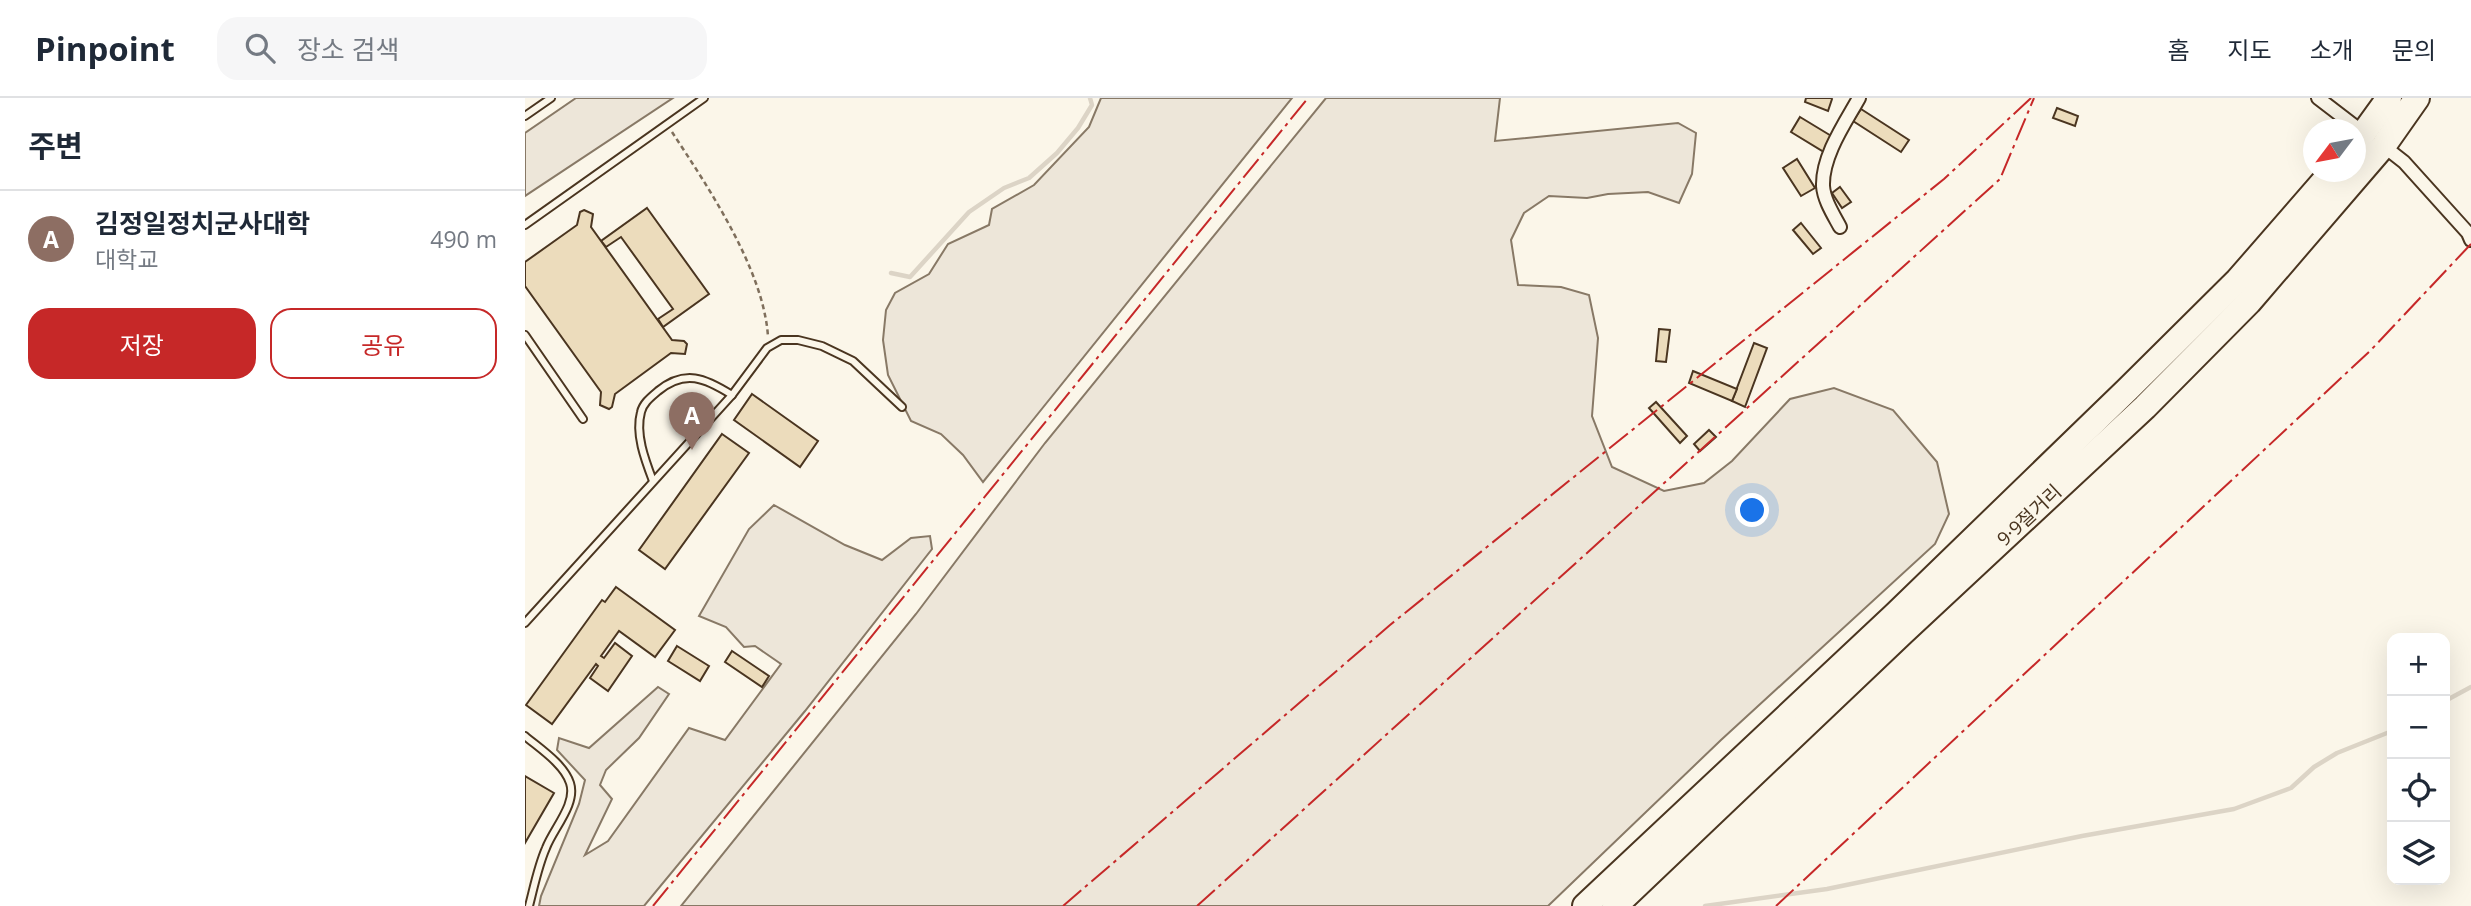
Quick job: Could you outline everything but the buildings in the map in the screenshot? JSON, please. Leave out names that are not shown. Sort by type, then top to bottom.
[{"type":"highway","name":"9·9절거리","points":[[1615,906],[2145,407],[2249,302],[2368,141],[2389,98]]},
{"type":"highway","name":"9·9절거리","points":[[2368,141],[2417,98]]},
{"type":"highway","name":"9·9절거리","points":[[1585,906],[1896,614],[2127,390],[2238,280],[2323,182]]},
{"type":"street","points":[[1840,227],[1823,188],[1825,171],[1839,135],[1859,98]]},
{"type":"street","points":[[2318,98],[2368,141],[2404,162],[2468,233],[2471,240]]},
{"type":"lane","points":[[525,116],[551,98]]},
{"type":"lane","points":[[525,225],[704,98]]},
{"type":"lane","points":[[525,335],[583,419]]},
{"type":"lane","points":[[525,623],[731,395],[767,348],[781,340],[798,340],[823,346],[853,361],[902,407]]},
{"type":"lane","points":[[653,481],[645,461],[639,427],[643,406],[650,397],[672,381],[686,377],[711,382],[731,395]]},
{"type":"lane","points":[[525,736],[559,766],[570,780],[572,790],[568,805],[545,849],[529,906]]},
{"type":"path","points":[[667,123],[701,176],[743,255],[766,322],[767,348]]},
{"type":"shaded area","points":[[576,98],[673,98],[525,196],[525,133]]},
{"type":"shaded area","points":[[1101,98],[1292,98],[983,482],[963,455],[941,434],[911,421],[888,375],[883,340],[886,310],[895,293],[929,274],[948,244],[989,225],[992,209],[1034,185],[1089,127]]},
{"type":"shaded area","points":[[1326,98],[1500,98],[1495,141],[1678,123],[1696,133],[1692,174],[1679,203],[1648,192],[1587,198],[1549,196],[1524,213],[1511,240],[1518,285],[1561,287],[1589,295],[1598,338],[1592,416],[1612,467],[1664,491],[1704,483],[1732,461],[1790,399],[1834,388],[1893,410],[1937,462],[1949,514],[1935,544],[1721,740],[1548,906],[681,906],[916,614],[1045,443]]},
{"type":"shaded area","points":[[774,505],[845,545],[882,560],[911,538],[930,536],[932,549],[805,711],[644,906],[539,906],[579,804],[585,780],[557,750],[559,738],[589,748],[658,687],[669,694],[639,738],[606,770],[600,785],[612,799],[585,855],[608,841],[689,728],[725,740],[781,664],[755,646],[744,647],[726,627],[699,616],[749,529]]},
{"type":"waterway","points":[[891,273],[910,277],[969,212],[1004,188],[1029,178],[1057,153],[1078,128],[1092,105],[1090,98]]},
{"type":"waterway","points":[[2450,698],[2471,687]]},
{"type":"waterway","points":[[1705,906],[1827,889],[2082,836],[2234,809],[2291,788],[2314,767],[2337,753],[2387,733]]},
{"type":"power","points":[[653,906],[1308,98]]},
{"type":"power","points":[[1063,906],[1390,625],[1944,179],[2031,98]]},
{"type":"power","points":[[1197,906],[2000,179],[2034,98]]},
{"type":"power","points":[[1776,906],[2371,350],[2471,244]]},
{"type":"place","name":"김정일정치군사대학","points":[[692,450]]}]
